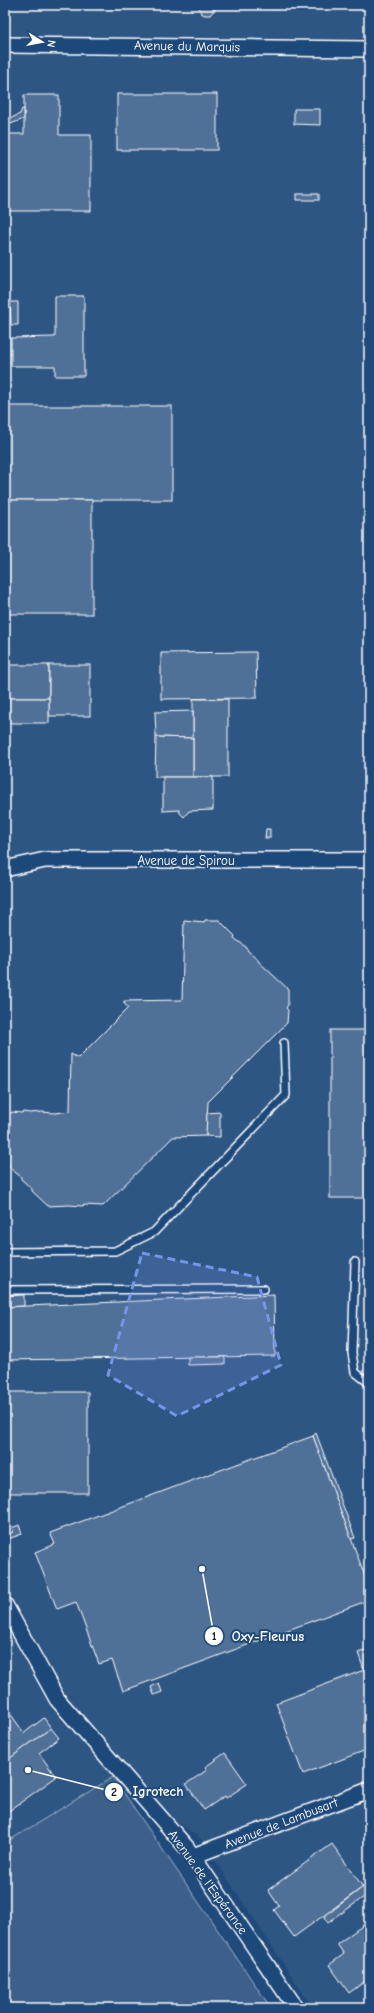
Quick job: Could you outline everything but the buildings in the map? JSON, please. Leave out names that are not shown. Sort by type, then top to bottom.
[{"type":"street","name":"Avenue du Marquis","points":[[5,45],[369,49]]},
{"type":"street","name":"Avenue de Spirou","points":[[5,869],[45,860],[369,860]]},
{"type":"street","name":"Avenue de l'Espérance","points":[[5,1605],[57,1699],[193,1856],[296,2008]]},
{"type":"street","name":"Avenue de Lambusart","points":[[193,1856],[369,1790]]},
{"type":"lane","points":[[5,1252],[115,1251],[154,1232],[286,1095],[284,1043]]},
{"type":"lane","points":[[355,1262],[352,1354],[355,1372],[369,1383]]},
{"type":"lane","points":[[5,1290],[264,1288]]},
{"type":"highlighted area","points":[[142,1253],[257,1277],[281,1365],[177,1416],[108,1375]]},
{"type":"shaded area","points":[[5,5],[369,5],[369,2008],[313,2008],[201,1839],[113,1777],[5,1846]]},
{"type":"shaded area","points":[[113,1777],[271,2008],[5,2008],[5,1843]]},
{"type":"place","name":"Oxy-Fleurus","points":[[202,1569]]},
{"type":"place","name":"Igrotech","points":[[28,1770]]}]
